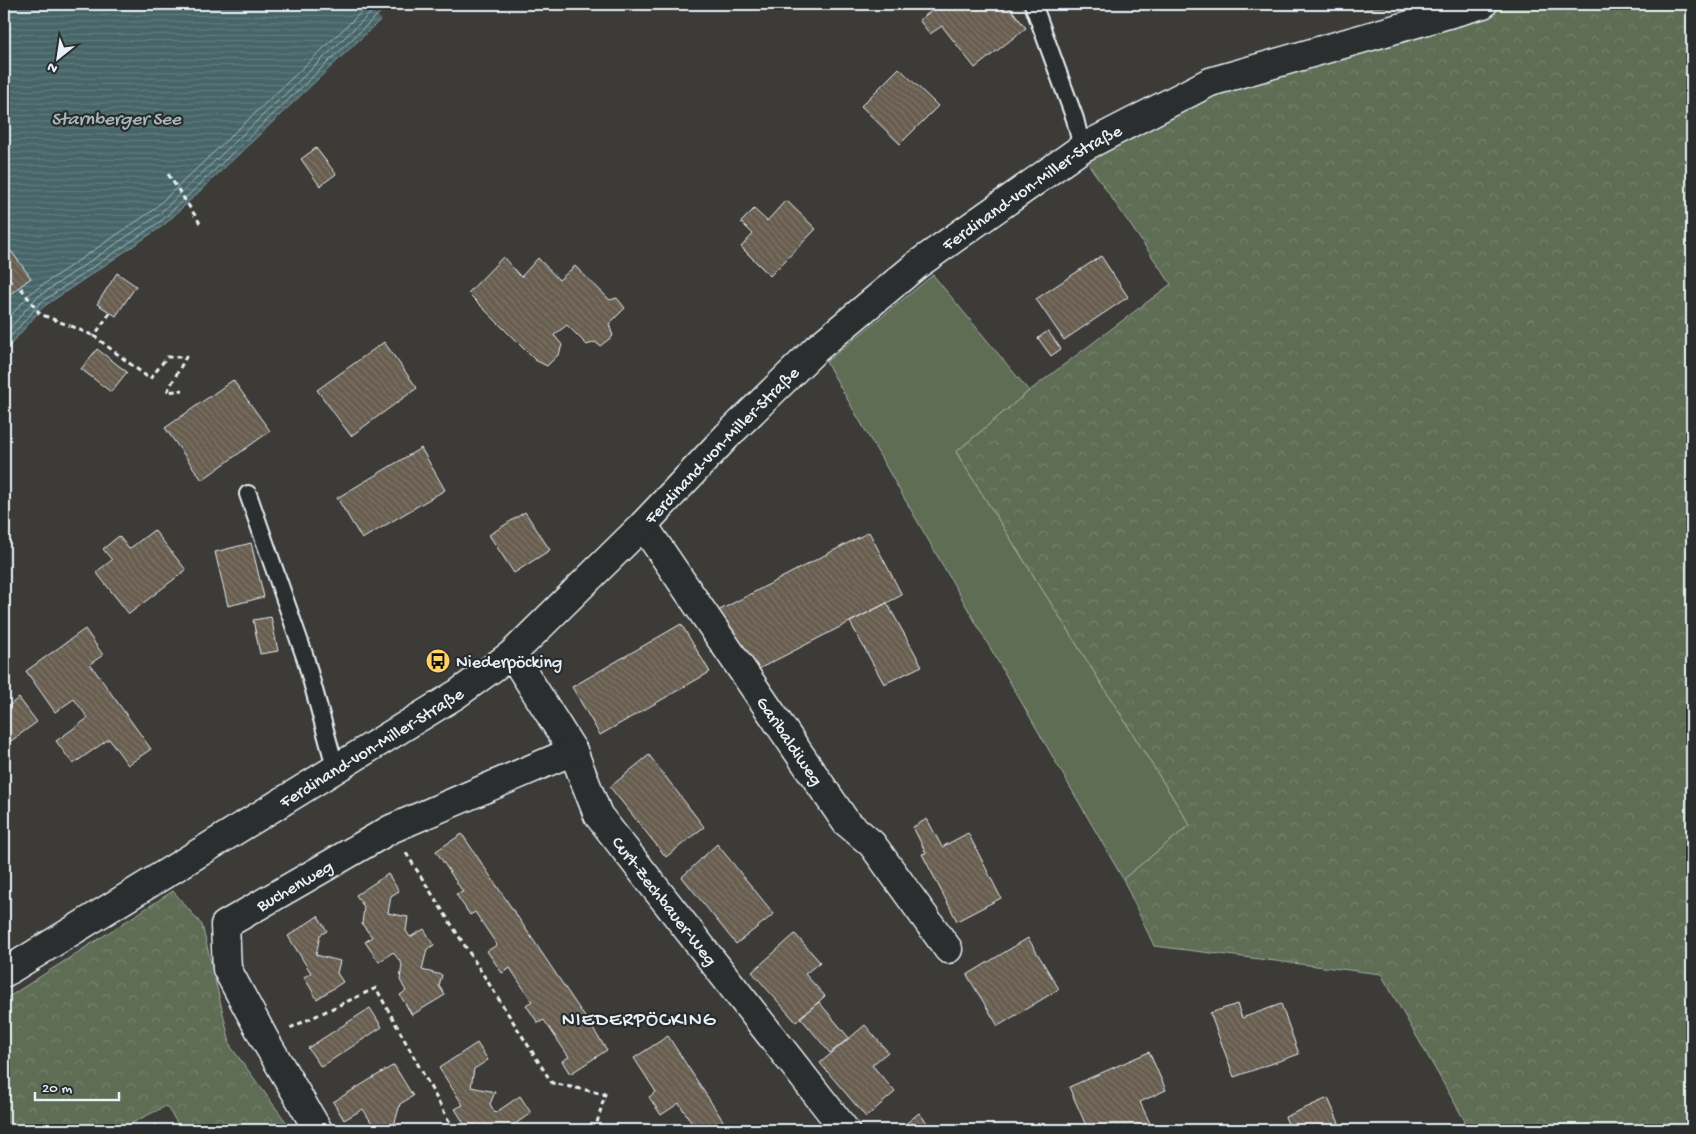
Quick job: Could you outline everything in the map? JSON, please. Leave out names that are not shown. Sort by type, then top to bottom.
[{"type":"main road","name":"Ferdinand-von-Miller-Straße","points":[[4,973],[336,770],[457,694],[512,654],[643,525],[727,436],[816,349],[918,264],[1082,148],[1210,82],[1483,4]]},
{"type":"main road","name":"Garibaldiweg","points":[[643,525],[846,822],[872,844],[948,949]]},
{"type":"main road","name":"Curt-Zechbauer-Weg","points":[[512,654],[573,751],[598,815],[845,1130]]},
{"type":"main road","name":"Buchenweg","points":[[318,1130],[265,1040],[227,969],[225,925],[391,829],[573,751]]},
{"type":"lane","points":[[1033,4],[1075,119],[1082,148]]},
{"type":"lane","points":[[248,494],[305,657],[336,770]]},
{"type":"path","points":[[168,174],[200,223]]},
{"type":"path","points":[[21,288],[40,314],[94,336],[150,379],[167,357],[186,357],[167,392],[183,390]]},
{"type":"path","points":[[94,336],[110,313]]},
{"type":"path","points":[[391,829],[552,1083],[605,1094],[595,1130]]},
{"type":"path","points":[[265,1040],[376,988],[454,1130]]},
{"type":"green space","points":[[1361,4],[1416,4],[1366,9]]},
{"type":"green space","points":[[1510,4],[1692,4],[1692,1130],[1470,1130],[1381,974],[1154,946],[1123,879],[1190,825],[956,452],[1029,391],[1171,284],[1087,162],[1211,96]]},
{"type":"green space","points":[[933,275],[1029,391],[956,452],[1190,825],[1123,879],[826,362]]},
{"type":"green space","points":[[173,891],[202,925],[231,1047],[292,1130],[182,1130],[166,1106],[118,1130],[4,1130],[4,1000]]},
{"type":"water","name":"Starnberger See","points":[[4,4],[399,4],[164,225],[43,307],[4,352]]},
{"type":"pier","points":[[370,4],[382,4],[389,14],[382,22]]},
{"type":"building","points":[[941,4],[1007,4],[1026,28],[975,68],[942,26],[930,34],[919,20]]},
{"type":"building","points":[[899,68],[938,106],[900,144],[861,106]]},
{"type":"building","points":[[316,148],[336,174],[320,186],[301,159]]},
{"type":"building","points":[[786,200],[816,229],[770,276],[741,247],[753,234],[741,222],[754,209],[767,221]]},
{"type":"building","points":[[11,251],[31,278],[6,297],[4,288],[12,282],[4,271],[4,256]]},
{"type":"building","points":[[1101,256],[1128,297],[1064,340],[1036,299]]},
{"type":"building","points":[[503,257],[521,277],[538,258],[559,280],[575,266],[610,300],[617,298],[625,308],[609,324],[613,336],[600,346],[595,342],[587,345],[567,325],[554,335],[562,345],[559,354],[547,366],[535,360],[468,293]]},
{"type":"building","points":[[117,273],[136,286],[116,316],[97,304]]},
{"type":"building","points":[[1048,331],[1061,349],[1051,356],[1038,338]]},
{"type":"building","points":[[384,342],[417,388],[351,436],[317,390]]},
{"type":"building","points":[[97,349],[127,372],[111,392],[81,369]]},
{"type":"building","points":[[233,380],[270,431],[202,480],[165,428]]},
{"type":"building","points":[[421,448],[445,490],[362,539],[337,498]]},
{"type":"building","points":[[525,512],[550,550],[514,573],[489,535]]},
{"type":"building","points":[[154,530],[186,570],[129,614],[96,572],[112,560],[103,549],[119,536],[129,549]]},
{"type":"building","points":[[869,532],[902,595],[751,673],[718,611]]},
{"type":"building","points":[[251,543],[264,597],[228,606],[215,552]]},
{"type":"building","points":[[887,603],[922,666],[884,684],[850,622]]},
{"type":"building","points":[[271,617],[278,651],[260,654],[253,620]]},
{"type":"building","points":[[681,624],[710,672],[600,735],[572,687]]},
{"type":"building","points":[[85,629],[103,655],[90,664],[151,749],[128,765],[109,739],[73,764],[56,741],[88,718],[74,699],[55,712],[26,671]]},
{"type":"building","points":[[19,698],[37,722],[4,746],[4,709]]},
{"type":"building","points":[[649,755],[704,827],[666,857],[610,787]]},
{"type":"building","points":[[927,819],[942,847],[968,833],[1001,898],[957,921],[922,854],[926,853],[913,827]]},
{"type":"building","points":[[462,834],[607,1050],[570,1074],[562,1061],[569,1057],[544,1020],[538,1023],[526,1005],[532,1001],[510,968],[502,973],[487,951],[497,945],[475,912],[470,915],[456,894],[463,892],[436,851]]},
{"type":"building","points":[[717,844],[774,914],[736,944],[682,877]]},
{"type":"building","points":[[388,874],[399,891],[391,896],[388,913],[408,917],[406,931],[410,937],[424,929],[434,945],[427,949],[422,970],[442,975],[439,986],[445,995],[412,1015],[400,995],[406,991],[400,980],[402,964],[393,952],[379,962],[365,942],[372,937],[362,924],[364,907],[356,895]]},
{"type":"building","points":[[318,916],[327,931],[320,935],[316,955],[340,961],[337,973],[343,982],[317,999],[304,977],[311,973],[288,936]]},
{"type":"building","points":[[795,934],[820,962],[805,974],[825,996],[796,1022],[752,972]]},
{"type":"building","points":[[1028,938],[1059,989],[998,1026],[967,975]]},
{"type":"building","points":[[819,1002],[849,1038],[830,1053],[800,1017]]},
{"type":"building","points":[[1237,1004],[1242,1018],[1281,1004],[1299,1054],[1234,1077],[1210,1013]]},
{"type":"building","points":[[370,1008],[382,1027],[321,1067],[308,1048]]},
{"type":"building","points":[[865,1025],[888,1052],[872,1065],[895,1092],[866,1117],[820,1063]]},
{"type":"building","points":[[668,1036],[729,1130],[696,1130],[679,1103],[661,1115],[649,1097],[656,1092],[634,1058]]},
{"type":"building","points":[[477,1043],[488,1060],[474,1069],[471,1087],[495,1092],[490,1104],[495,1113],[520,1096],[531,1113],[512,1126],[511,1130],[479,1130],[474,1124],[467,1128],[455,1109],[463,1105],[439,1068]]},
{"type":"building","points":[[1149,1052],[1166,1090],[1140,1102],[1153,1130],[1088,1130],[1069,1087]]},
{"type":"building","points":[[394,1065],[413,1096],[400,1104],[394,1126],[408,1130],[376,1130],[363,1109],[344,1120],[333,1102]]},
{"type":"building","points":[[1328,1098],[1342,1130],[1291,1130],[1285,1117]]},
{"type":"building","points":[[919,1113],[933,1130],[898,1130]]},
{"type":"building","points":[[156,1124],[160,1130],[146,1130]]},
{"type":"place","name":"Niederpöcking","points":[[438,661]]},
{"type":"district","name":"NIEDERPÖCKING","points":[[639,1018]]}]
